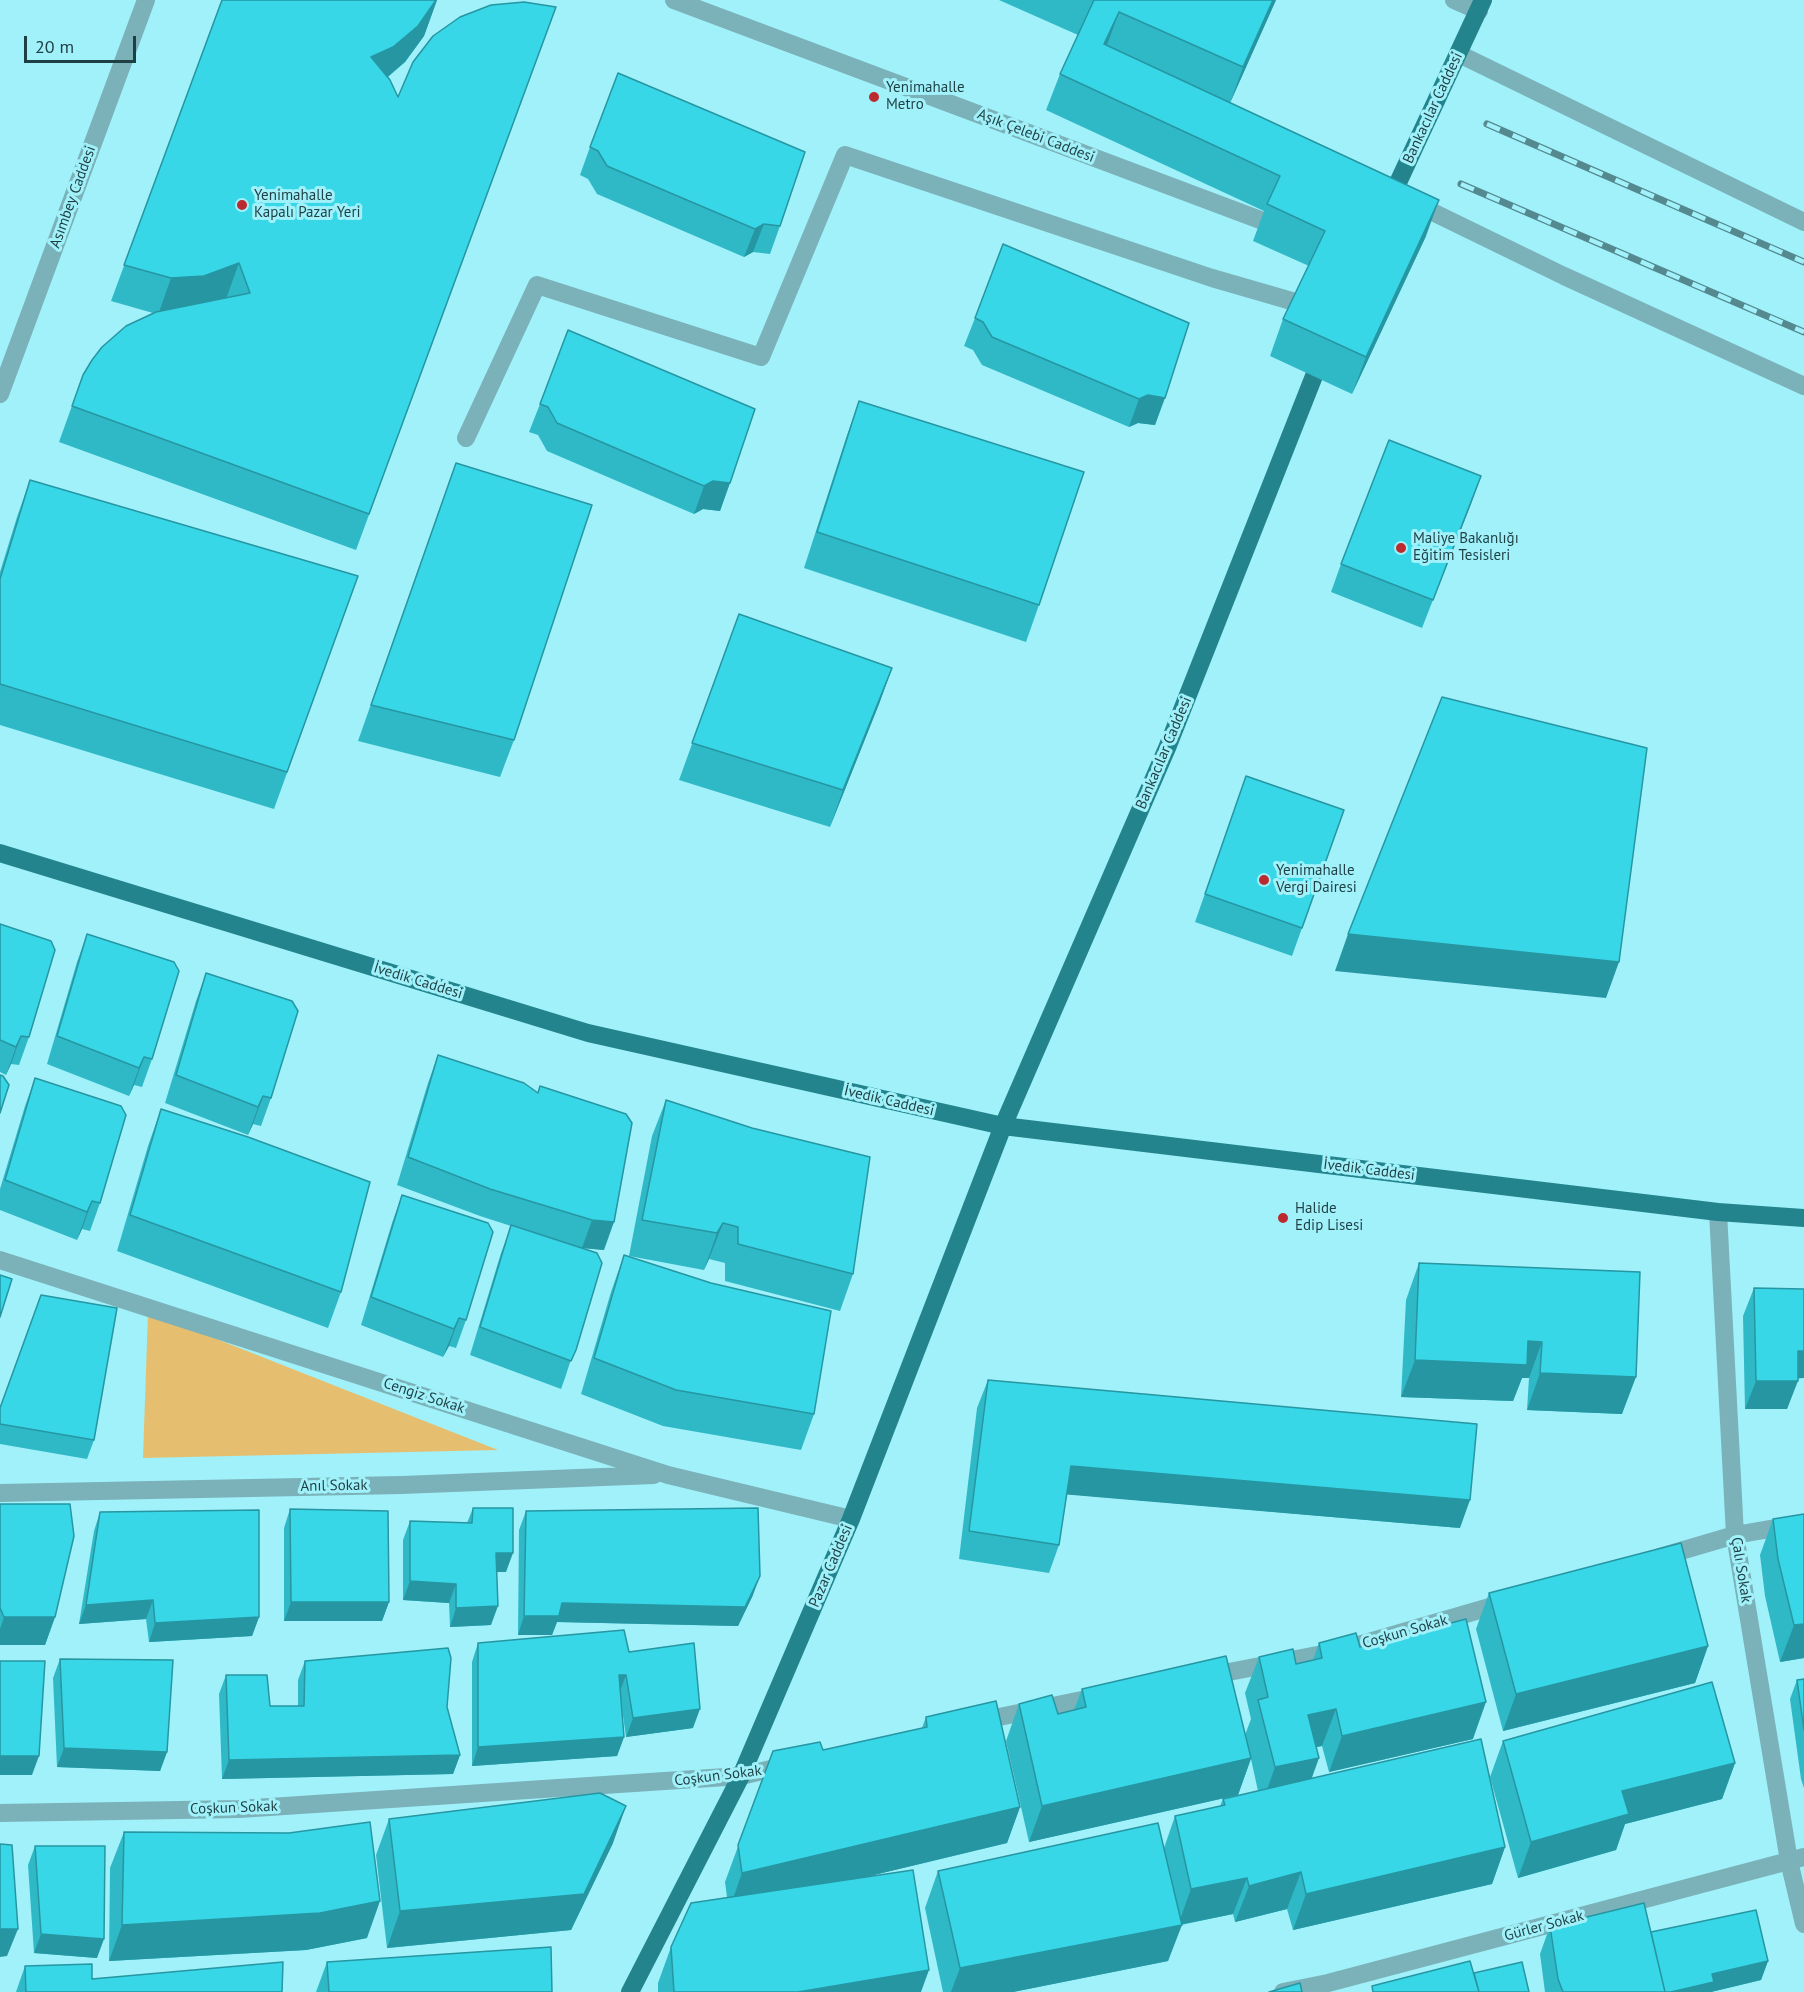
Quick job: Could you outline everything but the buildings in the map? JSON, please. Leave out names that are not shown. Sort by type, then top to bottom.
[{"type":"main road","name":"Bankacılar Caddesi","points":[[1383,217],[1481,6]]},
{"type":"main road","name":"Bankacılar Caddesi","points":[[1003,1126],[1167,748],[1314,376]]},
{"type":"main road","name":"İvedik Caddesi","points":[[0,853],[588,1033],[1003,1126],[1718,1212],[1804,1218]]},
{"type":"main road","name":"Pazar Caddesi","points":[[630,1992],[741,1776],[851,1519],[1003,1126]]},
{"type":"street","name":"Asımbey Caddesi","points":[[0,394],[146,0]]},
{"type":"street","name":"Aşık Çelebi Caddesi","points":[[674,0],[1263,221]]},
{"type":"street","points":[[1454,0],[1481,6]]},
{"type":"street","points":[[1459,54],[1804,222]]},
{"type":"street","points":[[466,438],[537,285],[761,357],[845,155],[1212,278],[1295,302]]},
{"type":"street","points":[[1393,194],[1564,276],[1804,386]]},
{"type":"street","name":"Çalı Sokak","points":[[1718,1212],[1735,1535],[1796,1859],[1804,1924]]},
{"type":"street","name":"Cengiz Sokak","points":[[0,1260],[668,1474],[851,1519]]},
{"type":"street","name":"Anıl Sokak","points":[[0,1493],[402,1485],[668,1474]]},
{"type":"street","points":[[1645,1562],[1735,1535],[1804,1523]]},
{"type":"street","name":"Coşkun Sokak","points":[[1188,1680],[1338,1651],[1520,1598]]},
{"type":"street","points":[[958,1726],[1119,1693]]},
{"type":"street","name":"Coşkun Sokak","points":[[0,1813],[239,1809],[741,1776],[809,1760]]},
{"type":"street","name":"Gürler Sokak","points":[[1283,1992],[1328,1983],[1796,1859]]},
{"type":"shaded area","points":[[148,1312],[498,1450],[143,1458]]},
{"type":"railway","points":[[1487,124],[1804,262]]},
{"type":"railway","points":[[1461,184],[1804,332]]},
{"type":"place","name":"Yenimahalle Metro","points":[[874,97]]},
{"type":"place","name":"Yenimahalle Kapalı Pazar Yeri","points":[[242,205]]},
{"type":"place","name":"Maliye Bakanlığı Eğitim Tesisleri","points":[[1401,548]]},
{"type":"place","name":"Yenimahalle Vergi Dairesi","points":[[1264,880]]},
{"type":"place","name":"Halide Edip Lisesi","points":[[1283,1218]]}]
